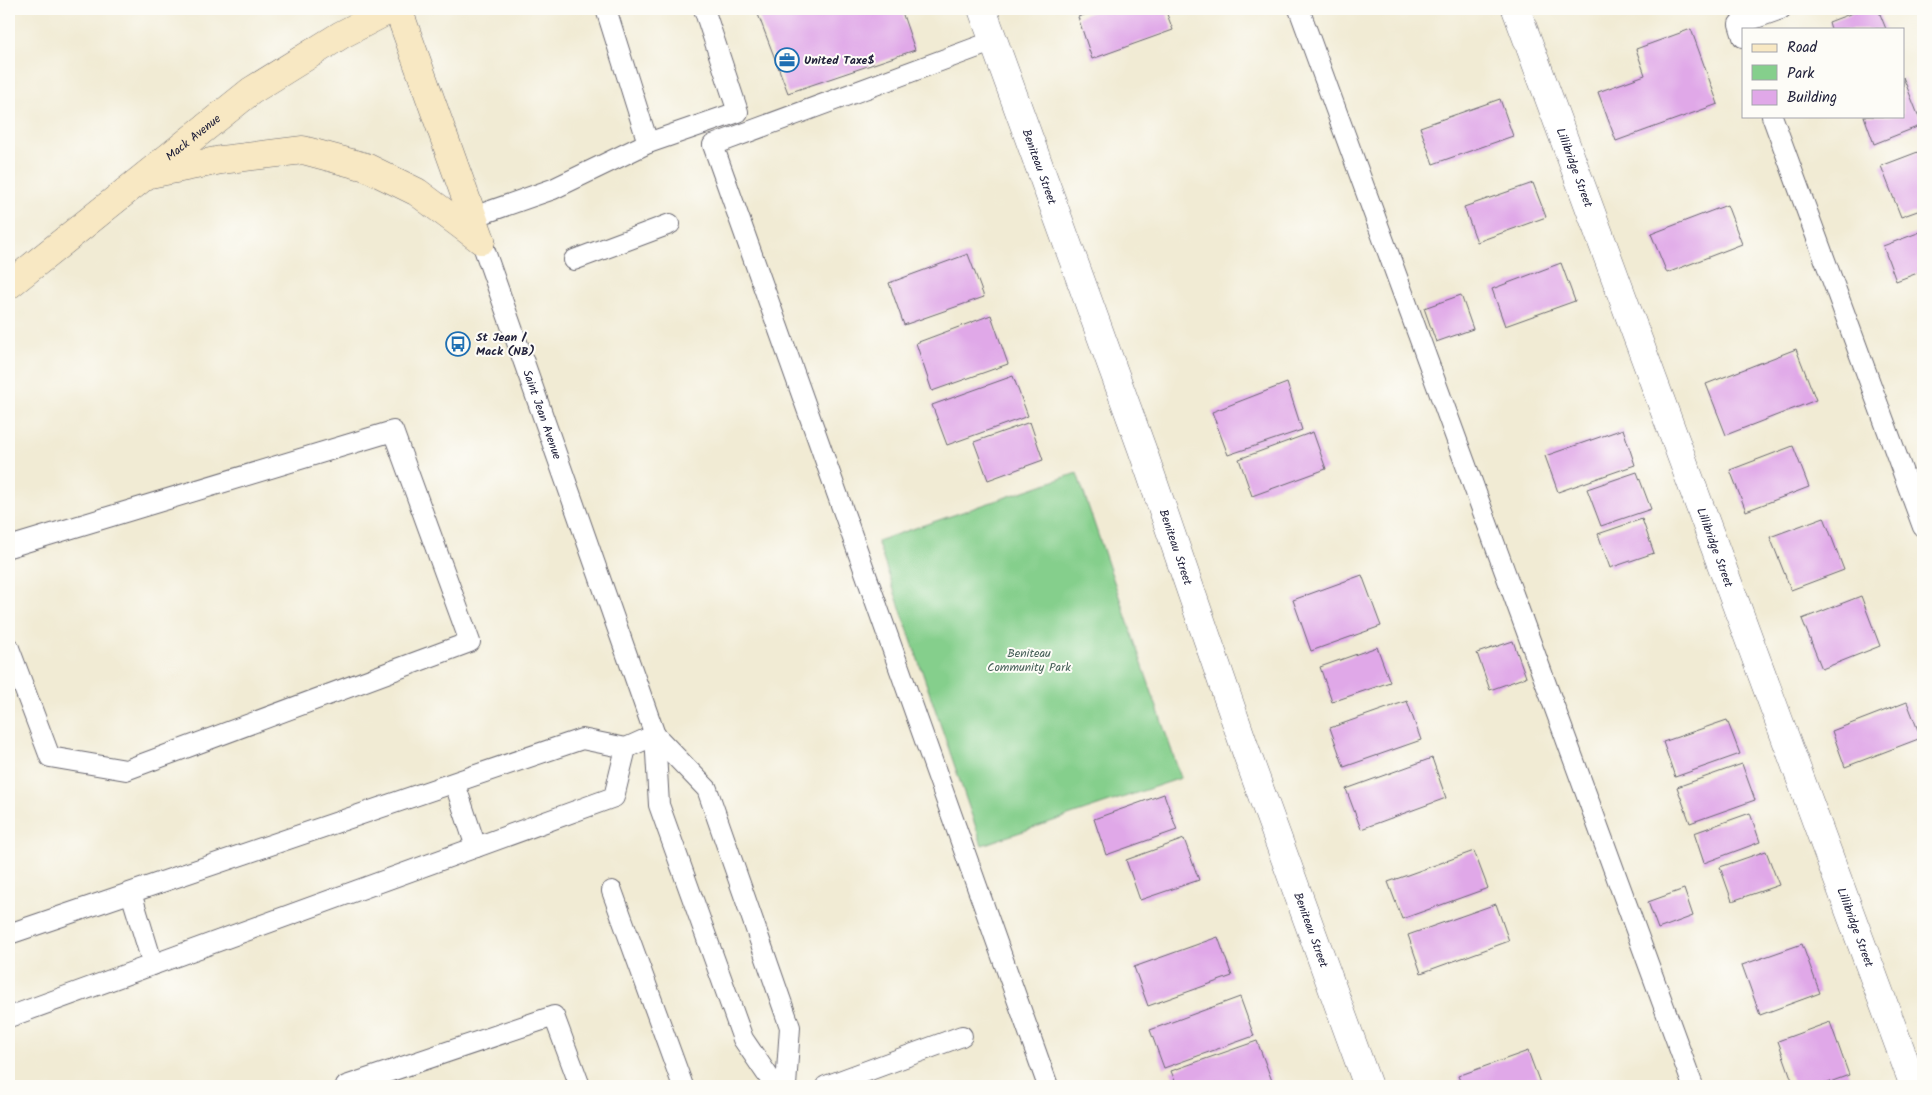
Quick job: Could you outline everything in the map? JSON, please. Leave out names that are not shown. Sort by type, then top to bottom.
[{"type":"main road","name":"Mack Avenue","points":[[9,286],[251,91],[341,35],[391,9]]},
{"type":"main road","name":"Saint Jean Avenue","points":[[398,9],[470,226]]},
{"type":"main road","points":[[146,175],[221,160],[303,150],[366,167],[417,192],[470,226]]},
{"type":"street","name":"Beniteau Street","points":[[982,9],[1142,449],[1248,757],[1368,1086]]},
{"type":"street","name":"Lillibridge Street","points":[[1516,9],[1914,1086]]},
{"type":"lane","points":[[606,9],[648,143]]},
{"type":"lane","points":[[470,226],[553,189],[648,143],[738,112],[704,9]]},
{"type":"lane","points":[[1299,9],[1693,1086]]},
{"type":"lane","points":[[1742,34],[1739,24],[1781,9]]},
{"type":"lane","points":[[713,145],[994,41]]},
{"type":"lane","points":[[1773,118],[1923,527]]},
{"type":"lane","points":[[704,123],[1048,1086]]},
{"type":"lane","points":[[574,260],[670,224]]},
{"type":"lane","name":"Saint Jean Avenue","points":[[470,226],[655,736]]},
{"type":"lane","points":[[9,547],[393,431],[470,642],[126,770],[50,757],[9,648]]},
{"type":"lane","points":[[9,934],[455,784],[582,739],[626,748],[655,736]]},
{"type":"lane","points":[[655,736],[660,805],[743,1038],[775,1086]]},
{"type":"lane","points":[[655,736],[707,789],[790,1027],[786,1086]]},
{"type":"lane","points":[[9,1017],[614,796],[626,748]]},
{"type":"lane","points":[[455,784],[476,847]]},
{"type":"lane","points":[[612,891],[683,1086]]},
{"type":"lane","points":[[131,893],[153,965]]},
{"type":"lane","points":[[346,1086],[554,1016],[580,1086]]},
{"type":"lane","points":[[826,1086],[962,1036]]},
{"type":"green space","name":"Beniteau Community Park","points":[[1077,473],[1181,778],[982,845],[877,541]]},
{"type":"building","points":[[756,9],[901,9],[915,50],[788,93]]},
{"type":"building","points":[[1101,9],[1165,9],[1173,30],[1092,59],[1078,17]]},
{"type":"building","points":[[1863,9],[1878,9],[1886,28],[1831,28],[1829,22]]},
{"type":"building","points":[[1691,29],[1718,104],[1616,141],[1598,92],[1645,75],[1636,49]]},
{"type":"building","points":[[1904,80],[1922,125],[1874,144],[1865,118],[1904,118]]},
{"type":"building","points":[[1500,99],[1513,136],[1433,164],[1420,127]]},
{"type":"building","points":[[1923,150],[1923,209],[1901,217],[1881,166]]},
{"type":"building","points":[[1533,183],[1546,217],[1477,242],[1464,207]]},
{"type":"building","points":[[1727,205],[1742,244],[1667,273],[1651,234]]},
{"type":"building","points":[[1923,231],[1923,271],[1896,281],[1883,246]]},
{"type":"building","points":[[968,254],[984,297],[904,325],[889,283]]},
{"type":"building","points":[[1561,263],[1575,301],[1505,326],[1492,289]]},
{"type":"building","points":[[1461,295],[1473,329],[1436,342],[1424,308]]},
{"type":"building","points":[[991,315],[1008,364],[932,391],[916,343]]},
{"type":"building","points":[[1796,349],[1816,400],[1726,435],[1706,384]]},
{"type":"building","points":[[1013,376],[1028,416],[947,445],[932,405]]},
{"type":"building","points":[[1287,383],[1302,430],[1228,455],[1212,412]]},
{"type":"building","points":[[1030,422],[1043,460],[988,480],[974,442]]},
{"type":"building","points":[[1623,429],[1635,465],[1558,492],[1545,456]]},
{"type":"building","points":[[1313,432],[1326,469],[1252,496],[1239,459]]},
{"type":"building","points":[[1793,446],[1809,487],[1746,511],[1730,470]]},
{"type":"building","points":[[1637,472],[1651,509],[1601,526],[1587,489]]},
{"type":"building","points":[[1824,517],[1844,570],[1791,590],[1770,537]]},
{"type":"building","points":[[1642,519],[1654,553],[1610,568],[1598,534]]},
{"type":"building","points":[[1362,575],[1381,626],[1311,651],[1293,600]]},
{"type":"building","points":[[1861,596],[1880,646],[1822,669],[1802,619]]},
{"type":"building","points":[[1513,641],[1526,677],[1490,690],[1477,653]]},
{"type":"building","points":[[1377,647],[1390,682],[1332,702],[1320,667]]},
{"type":"building","points":[[1407,701],[1421,740],[1344,767],[1330,728]]},
{"type":"building","points":[[1907,702],[1921,738],[1845,767],[1832,731]]},
{"type":"building","points":[[1727,720],[1740,754],[1675,777],[1663,742]]},
{"type":"building","points":[[1432,758],[1446,798],[1361,829],[1346,789]]},
{"type":"building","points":[[1742,764],[1755,800],[1690,823],[1677,787]]},
{"type":"building","points":[[1164,794],[1177,830],[1106,855],[1094,819]]},
{"type":"building","points":[[1750,813],[1760,842],[1704,863],[1694,833]]},
{"type":"building","points":[[1184,839],[1199,880],[1140,900],[1126,860]]},
{"type":"building","points":[[1474,851],[1488,888],[1402,919],[1388,882]]},
{"type":"building","points":[[1766,851],[1779,885],[1732,901],[1720,867]]},
{"type":"building","points":[[1684,889],[1693,916],[1658,929],[1648,902]]},
{"type":"building","points":[[1496,904],[1509,941],[1421,973],[1408,935]]},
{"type":"building","points":[[1218,937],[1232,976],[1148,1006],[1134,967]]},
{"type":"building","points":[[1802,944],[1820,993],[1760,1015],[1742,965]]},
{"type":"building","points":[[1240,997],[1254,1036],[1164,1068],[1150,1030]]},
{"type":"building","points":[[1830,1022],[1849,1075],[1819,1086],[1794,1086],[1778,1041]]},
{"type":"building","points":[[1257,1041],[1272,1081],[1256,1086],[1177,1086],[1171,1071]]},
{"type":"building","points":[[1528,1051],[1541,1086],[1462,1086],[1458,1076]]},
{"type":"place","name":"United Taxe$","points":[[787,60]]},
{"type":"place","name":"St Jean / Mack (NB)","points":[[458,344]]}]
